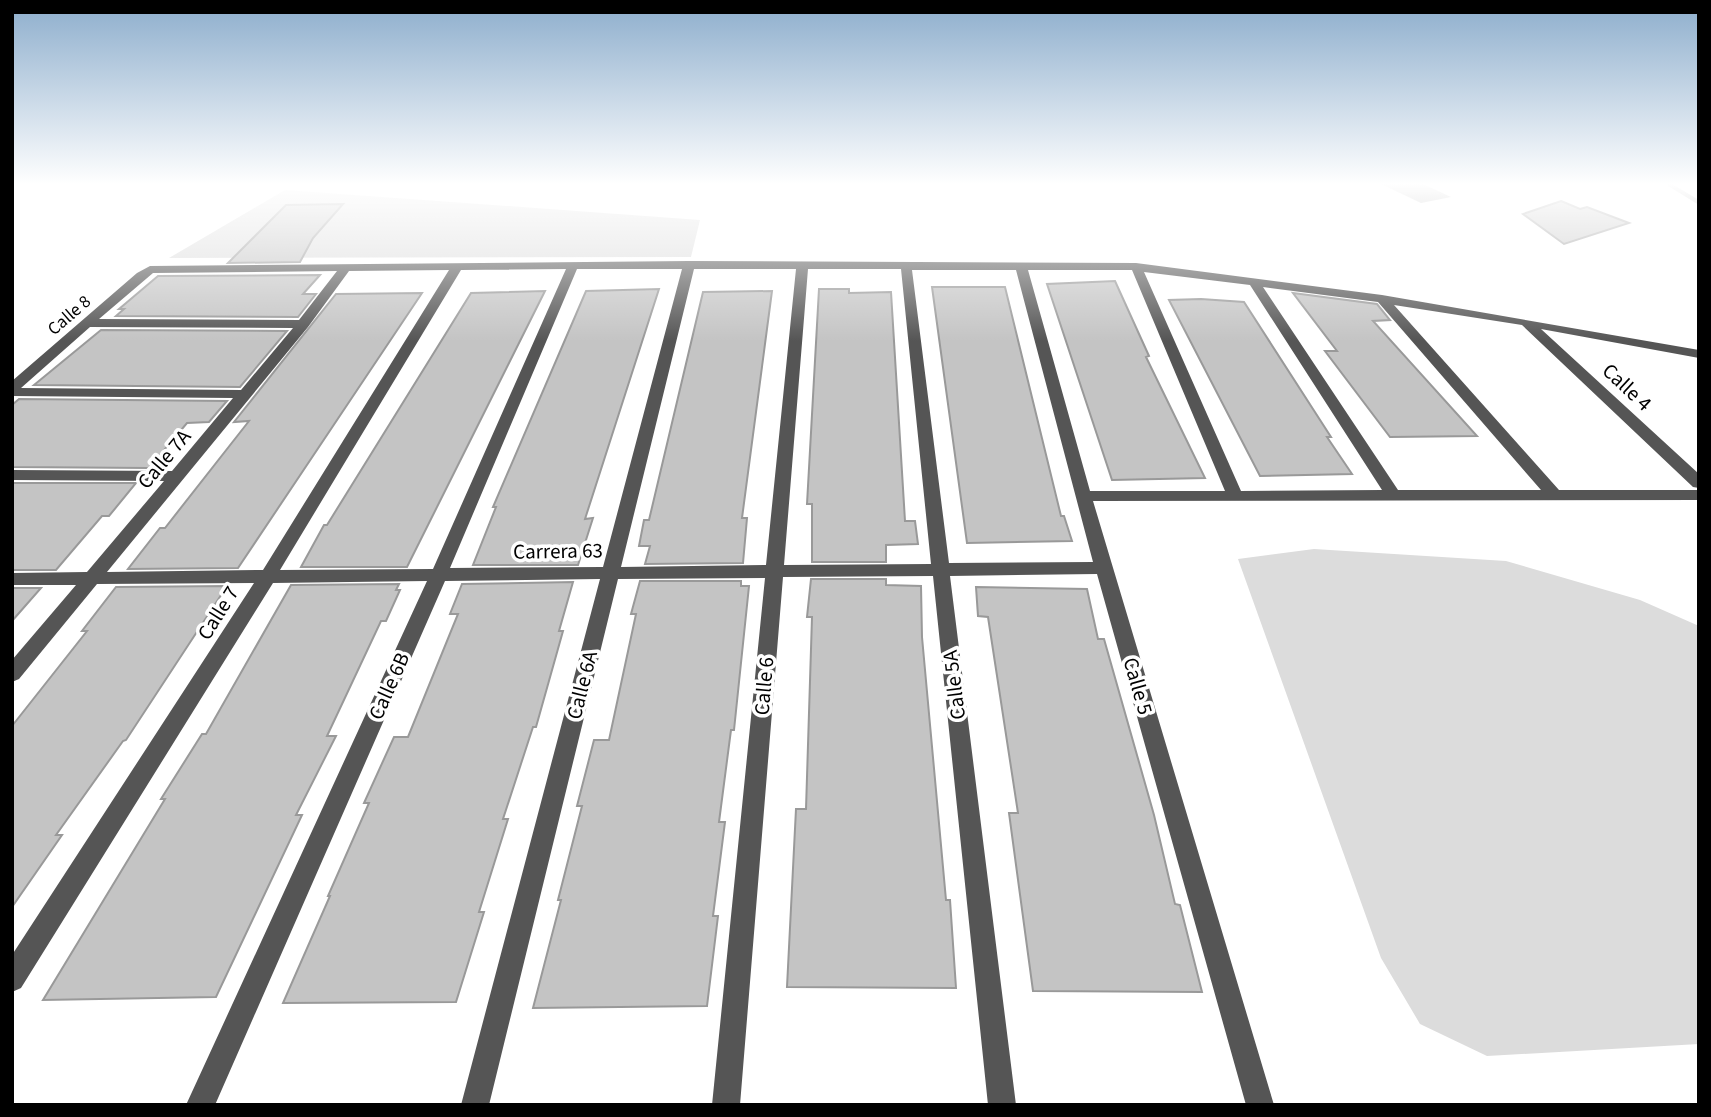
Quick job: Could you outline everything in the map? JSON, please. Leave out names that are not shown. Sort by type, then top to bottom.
[{"type":"street","points":[[345,269],[689,265],[1136,267],[1382,299],[1527,322],[1699,354]]},
{"type":"street","name":"Calle 6A","points":[[475,1105],[689,265]]},
{"type":"street","name":"Calle 5A","points":[[906,265],[1003,1105]]},
{"type":"street","name":"Calle 6B","points":[[200,1105],[439,574],[573,266]]},
{"type":"street","name":"Calle 6","points":[[726,1105],[802,267]]},
{"type":"street","name":"Calle 5","points":[[1021,267],[1083,496],[1260,1105]]},
{"type":"street","points":[[1136,267],[1236,495]]},
{"type":"street","name":"Calle 7","points":[[12,979],[268,576],[456,268]]},
{"type":"street","name":"Calle 8","points":[[12,390],[150,270],[345,269]]},
{"type":"street","name":"Calle 7A","points":[[12,674],[303,324],[345,269]]},
{"type":"street","points":[[1255,282],[1393,495]]},
{"type":"street","points":[[1382,299],[1554,495]]},
{"type":"street","name":"Calle 4","points":[[1527,322],[1699,483]]},
{"type":"street","points":[[86,323],[303,324]]},
{"type":"street","points":[[12,390],[245,394]]},
{"type":"street","points":[[12,475],[177,475]]},
{"type":"street","points":[[1083,496],[1699,495]]},
{"type":"street","name":"Carrera 63","points":[[12,579],[1104,568]]},
{"type":"shaded area","points":[[206,236],[696,236],[691,257],[169,258]]},
{"type":"shaded area","points":[[1314,549],[1506,561],[1640,600],[1699,626],[1699,1044],[1487,1056],[1420,1024],[1381,958],[1238,559]]},
{"type":"building","points":[[255,236],[315,236],[300,262],[228,263]]},
{"type":"building","points":[[1553,236],[1588,236],[1564,244]]},
{"type":"building","points":[[320,275],[303,294],[316,294],[298,317],[116,316],[124,309],[119,309],[158,276]]},
{"type":"building","points":[[1115,281],[1149,356],[1146,357],[1205,478],[1112,480],[1047,284]]},
{"type":"building","points":[[932,287],[1005,287],[1061,516],[1064,516],[1072,541],[967,543]]},
{"type":"building","points":[[659,289],[585,519],[593,518],[578,565],[473,565],[496,507],[493,507],[586,291]]},
{"type":"building","points":[[819,289],[849,289],[849,293],[891,292],[905,521],[915,521],[918,544],[886,545],[886,562],[812,562],[812,504],[807,504]]},
{"type":"building","points":[[545,291],[407,567],[301,567],[324,525],[327,525],[471,293]]},
{"type":"building","points":[[772,291],[742,518],[747,518],[743,563],[645,564],[650,546],[639,546],[644,520],[649,520],[703,292]]},
{"type":"building","points":[[422,293],[238,568],[128,569],[160,528],[165,528],[249,421],[234,422],[336,294]]},
{"type":"building","points":[[1293,293],[1377,304],[1390,320],[1373,321],[1477,436],[1390,437],[1325,351],[1337,351]]},
{"type":"building","points":[[1169,300],[1244,302],[1352,474],[1260,476]]},
{"type":"building","points":[[101,330],[287,331],[240,387],[34,385]]},
{"type":"building","points":[[19,399],[227,401],[209,422],[187,423],[149,468],[12,467],[12,405]]},
{"type":"building","points":[[12,483],[136,483],[109,516],[102,516],[56,570],[12,570]]},
{"type":"building","points":[[811,579],[886,579],[886,585],[921,586],[922,637],[946,900],[950,900],[956,988],[787,987],[796,809],[806,809],[812,617],[807,617]]},
{"type":"building","points":[[640,581],[741,581],[741,586],[749,586],[734,730],[731,730],[719,822],[725,822],[713,916],[718,916],[707,1006],[533,1008],[561,900],[558,900],[582,806],[577,806],[594,740],[609,740],[636,614],[631,614]]},
{"type":"building","points":[[573,582],[559,631],[563,631],[536,727],[533,727],[503,819],[508,819],[479,912],[484,912],[456,1002],[283,1003],[369,803],[364,803],[394,737],[408,737],[458,614],[450,614],[462,584]]},
{"type":"building","points":[[399,584],[396,590],[400,590],[386,621],[381,621],[327,736],[336,736],[296,815],[302,815],[216,997],[43,1000],[165,799],[161,799],[202,734],[206,734],[291,585]]},
{"type":"building","points":[[227,586],[126,740],[56,835],[62,835],[12,907],[12,726],[87,631],[82,631],[116,587]]},
{"type":"building","points":[[976,587],[1087,589],[1098,639],[1104,639],[1154,815],[1175,904],[1180,905],[1202,992],[1033,991],[1009,813],[1018,813],[988,617],[978,616]]},
{"type":"building","points":[[12,588],[41,588],[12,621]]}]
